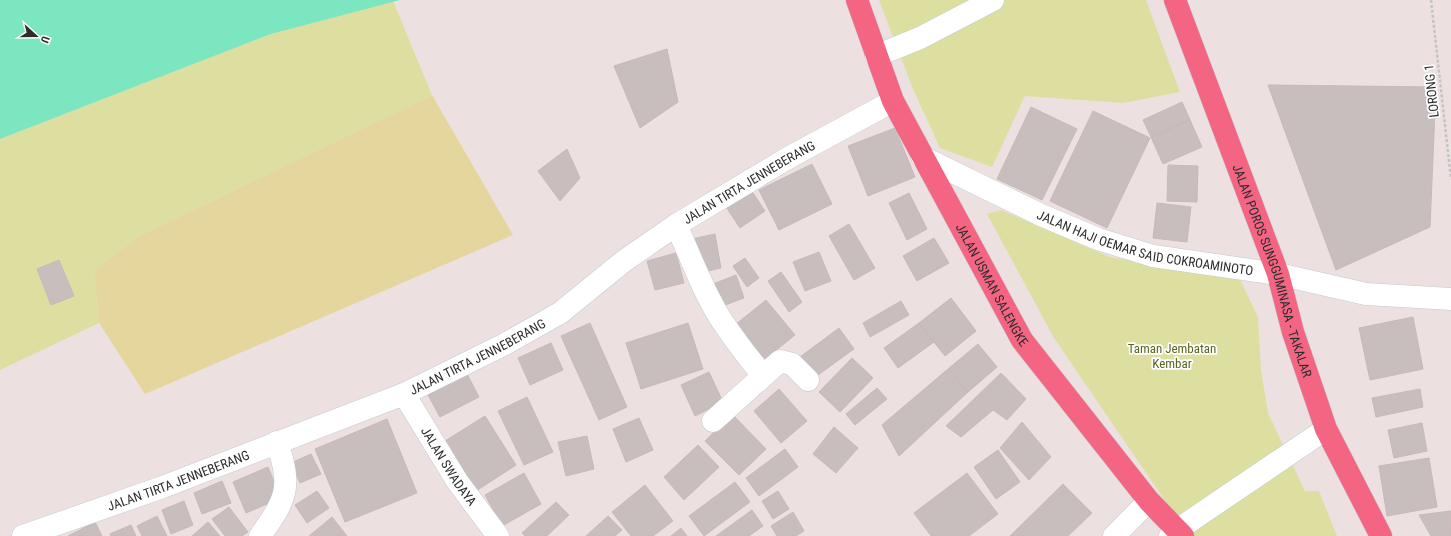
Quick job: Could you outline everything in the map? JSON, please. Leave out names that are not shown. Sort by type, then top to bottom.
[{"type":"highway","name":"JALAN USMAN SALENGKE","points":[[857,0],[893,101],[1022,340],[1149,501],[1177,534]]},
{"type":"highway","name":"JALAN POROS SUNGGUMINASA - TAKALAR","points":[[1175,0],[1278,274],[1293,332],[1326,428],[1381,536]]},
{"type":"street","points":[[876,56],[920,38],[993,0]]},
{"type":"street","name":"JALAN TIRTA JENNEBERANG","points":[[23,536],[160,488],[404,394],[504,344],[560,313],[624,261],[676,225],[788,158],[893,101]]},
{"type":"street","name":"JALAN HAJI OEMAR SAID COKROAMINOTO","points":[[922,157],[1034,212],[1098,239],[1153,256],[1278,274],[1366,294],[1451,299]]},
{"type":"street","points":[[676,225],[704,289],[722,320],[742,349],[763,375]]},
{"type":"street","points":[[713,421],[780,361],[786,361],[792,364],[808,380]]},
{"type":"street","name":"JALAN SWADAYA","points":[[404,394],[457,481],[498,536]]},
{"type":"street","points":[[1177,534],[1326,428]]},
{"type":"street","points":[[260,536],[284,499],[286,480],[284,462],[277,442]]},
{"type":"street","points":[[1114,536],[1149,501]]},
{"type":"path","name":"LORONG 1","points":[[1431,0],[1451,179]]},
{"type":"green space","points":[[879,0],[1146,0],[1180,92],[1123,103],[1025,96],[992,167],[940,148],[912,87]]},
{"type":"green space","points":[[393,1],[432,95],[137,237],[94,271],[99,323],[0,370],[0,139],[271,34]]},
{"type":"green space","name":"Taman Jembatan Kembar","points":[[1001,210],[1110,257],[1174,268],[1234,267],[1258,317],[1261,370],[1268,413],[1305,491],[1319,491],[1337,536],[1189,536],[1054,338],[987,214]]},
{"type":"shaded area","points":[[0,0],[400,0],[271,34],[0,139]]},
{"type":"shaded area","points":[[432,95],[513,235],[145,394],[99,323],[94,271],[137,237]]},
{"type":"building","points":[[667,49],[678,102],[640,128],[614,66]]},
{"type":"building","points":[[1268,85],[1436,87],[1430,227],[1336,270]]},
{"type":"building","points":[[1182,102],[1190,120],[1151,137],[1143,120]]},
{"type":"building","points":[[1031,107],[1077,129],[1042,200],[997,179]]},
{"type":"building","points":[[1093,111],[1150,138],[1107,228],[1050,201]]},
{"type":"building","points":[[1190,120],[1202,147],[1163,164],[1151,137]]},
{"type":"building","points":[[895,128],[915,177],[868,196],[848,146]]},
{"type":"building","points":[[567,149],[580,178],[560,201],[538,171]]},
{"type":"building","points":[[812,164],[832,204],[779,230],[759,190]]},
{"type":"building","points":[[1168,165],[1198,166],[1197,202],[1167,201]]},
{"type":"building","points":[[749,187],[765,211],[740,228],[724,204]]},
{"type":"building","points":[[909,193],[927,229],[907,240],[889,203]]},
{"type":"building","points":[[1157,203],[1191,207],[1187,242],[1153,238]]},
{"type":"building","points":[[849,224],[875,268],[854,280],[829,236]]},
{"type":"building","points":[[715,234],[721,268],[699,273],[692,239]]},
{"type":"building","points":[[934,238],[949,263],[917,281],[903,256]]},
{"type":"building","points":[[819,252],[831,281],[805,291],[793,262]]},
{"type":"building","points":[[676,253],[684,283],[655,290],[647,261]]},
{"type":"building","points":[[745,258],[759,278],[747,287],[733,266]]},
{"type":"building","points":[[59,260],[74,296],[51,305],[37,269]]},
{"type":"building","points":[[781,272],[802,302],[789,312],[768,281]]},
{"type":"building","points":[[736,275],[744,298],[717,308],[708,286]]},
{"type":"building","points":[[951,298],[976,331],[945,356],[919,323]]},
{"type":"building","points":[[766,300],[795,335],[759,364],[730,329]]},
{"type":"building","points":[[901,301],[909,315],[870,337],[863,323]]},
{"type":"building","points":[[1413,317],[1423,369],[1370,380],[1359,328]]},
{"type":"building","points":[[590,323],[627,407],[599,420],[561,336]]},
{"type":"building","points":[[688,323],[703,369],[641,389],[626,343]]},
{"type":"building","points":[[919,323],[934,342],[898,368],[884,348]]},
{"type":"building","points":[[839,328],[854,349],[811,380],[796,360]]},
{"type":"building","points":[[551,343],[563,370],[530,385],[518,358]]},
{"type":"building","points":[[978,344],[997,367],[968,392],[948,369]]},
{"type":"building","points":[[852,358],[873,378],[840,412],[819,392]]},
{"type":"building","points":[[948,369],[968,392],[899,456],[882,425]]},
{"type":"building","points":[[709,372],[723,402],[695,416],[681,385]]},
{"type":"building","points":[[1001,373],[1026,399],[1007,420],[993,410],[961,437],[946,426]]},
{"type":"building","points":[[467,374],[479,397],[440,417],[428,395]]},
{"type":"building","points":[[877,388],[887,399],[855,425],[846,414]]},
{"type":"building","points":[[779,389],[807,421],[781,443],[754,411]]},
{"type":"building","points":[[1420,389],[1423,407],[1376,417],[1372,398]]},
{"type":"building","points":[[527,397],[553,452],[524,465],[498,411]]},
{"type":"building","points":[[732,414],[766,449],[739,475],[705,441]]},
{"type":"building","points":[[485,416],[516,465],[476,491],[445,441]]},
{"type":"building","points":[[639,418],[653,450],[626,462],[613,429]]},
{"type":"building","points":[[387,419],[417,493],[345,522],[315,449]]},
{"type":"building","points":[[1022,422],[1051,457],[1029,480],[1000,448]]},
{"type":"building","points":[[1422,423],[1427,451],[1394,458],[1388,430]]},
{"type":"building","points":[[834,427],[858,448],[836,473],[813,454]]},
{"type":"building","points":[[587,436],[594,469],[566,476],[558,442]]},
{"type":"building","points":[[698,445],[719,467],[684,500],[664,477]]},
{"type":"building","points":[[785,449],[798,467],[759,496],[746,478]]},
{"type":"building","points":[[998,450],[1020,482],[996,499],[974,467]]},
{"type":"building","points":[[311,454],[321,474],[300,483],[291,463]]},
{"type":"building","points":[[1429,458],[1437,507],[1387,516],[1379,466]]},
{"type":"building","points":[[268,467],[281,498],[246,513],[233,482]]},
{"type":"building","points":[[524,473],[541,504],[502,526],[485,495]]},
{"type":"building","points":[[967,473],[998,514],[969,536],[931,536],[914,513]]},
{"type":"building","points":[[222,481],[231,503],[202,514],[194,493]]},
{"type":"building","points":[[735,482],[750,502],[704,536],[689,516]]},
{"type":"building","points":[[1063,484],[1092,513],[1068,536],[1010,536]]},
{"type":"building","points":[[645,485],[673,521],[653,536],[631,536],[612,512]]},
{"type":"building","points":[[317,491],[329,508],[307,523],[295,505]]},
{"type":"building","points":[[778,491],[789,509],[773,519],[762,501]]},
{"type":"building","points":[[184,501],[193,525],[171,534],[162,510]]},
{"type":"building","points":[[556,502],[569,515],[547,536],[525,536],[522,533]]},
{"type":"building","points":[[229,507],[248,532],[242,536],[225,536],[212,519]]},
{"type":"building","points":[[752,510],[763,526],[749,536],[716,536]]},
{"type":"building","points":[[1451,511],[1451,536],[1431,536],[1419,515]]},
{"type":"building","points":[[793,512],[804,531],[796,536],[777,536],[771,526]]},
{"type":"building","points":[[157,516],[167,536],[142,536],[137,526]]},
{"type":"building","points":[[608,516],[622,530],[615,536],[586,536]]},
{"type":"building","points":[[332,517],[347,536],[309,536]]},
{"type":"building","points":[[95,522],[102,536],[68,536]]},
{"type":"building","points":[[208,522],[220,536],[192,536]]},
{"type":"building","points":[[131,525],[136,536],[111,536],[110,534]]},
{"type":"building","points":[[681,528],[687,536],[671,536]]}]
